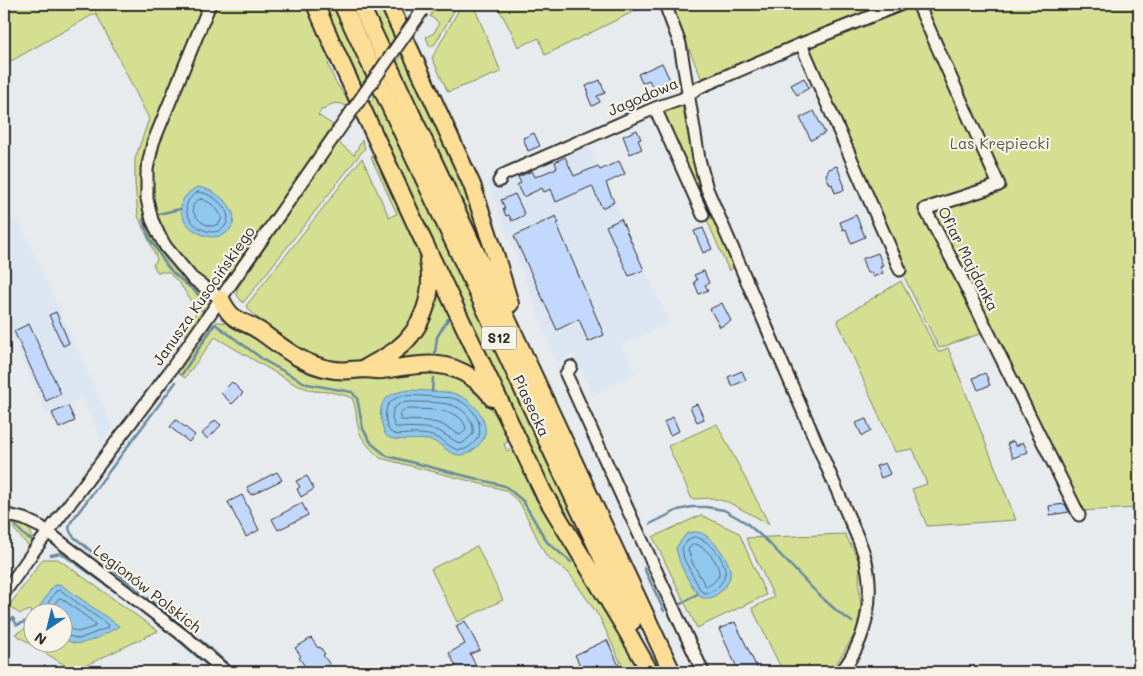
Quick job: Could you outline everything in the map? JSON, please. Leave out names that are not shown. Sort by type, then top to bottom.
[{"type":"highway","points":[[315,4],[422,238],[544,494],[650,672]]},
{"type":"highway","name":"Piasecka","points":[[342,4],[655,672]]},
{"type":"highway","name":"Piasecka","points":[[360,4],[672,672]]},
{"type":"highway","points":[[389,4],[472,185],[527,361]]},
{"type":"highway","points":[[364,369],[396,351],[404,344],[411,336],[424,312],[430,287],[430,270],[422,238]]},
{"type":"highway","points":[[221,299],[232,317],[258,330],[310,364],[329,370],[379,370],[419,364],[446,366],[457,370],[473,379],[489,392],[516,436]]},
{"type":"street","points":[[210,4],[153,143],[147,169],[147,199],[152,220],[166,246],[192,278],[221,299]]},
{"type":"street","points":[[665,4],[680,44],[699,159],[707,189],[864,554],[869,583],[866,621],[856,649],[841,672]]},
{"type":"street","name":"Jagodowa","points":[[499,181],[503,175],[655,108],[682,99],[700,87],[902,4]]},
{"type":"street","name":"Ofiar Majdanka","points":[[918,4],[999,185],[925,209],[960,275],[1079,515]]},
{"type":"street","name":"Janusza Kusocińskiego","points":[[4,592],[170,371],[424,7]]},
{"type":"street","points":[[801,44],[900,270]]},
{"type":"street","points":[[655,108],[703,215]]},
{"type":"street","points":[[571,367],[566,374],[703,672]]},
{"type":"street","name":"Legionów Polskich","points":[[4,514],[32,522],[48,532],[200,649],[226,672]]},
{"type":"shaded area","points":[[588,143],[669,323],[621,345],[635,373],[593,396],[574,353],[557,363],[487,180]]},
{"type":"shaded area","points":[[18,219],[113,428],[102,441],[83,398],[47,414],[4,319],[4,222]]},
{"type":"green space","points":[[15,4],[205,4],[150,135],[142,169],[142,196],[148,224],[159,249],[176,271],[200,289],[207,298],[206,310],[188,335],[182,332],[197,311],[181,285],[168,272],[157,272],[153,264],[157,259],[138,216],[135,159],[149,119],[96,13],[4,65],[4,10]]},
{"type":"green space","points":[[216,4],[310,4],[320,27],[331,62],[328,64],[335,81],[349,102],[346,106],[334,104],[324,110],[322,109],[318,115],[333,125],[228,278],[223,282],[215,283],[193,272],[171,246],[158,216],[153,183],[158,144]]},
{"type":"green space","points":[[322,4],[332,4],[367,77],[359,88]]},
{"type":"green space","points":[[370,4],[383,4],[397,34],[389,45]]},
{"type":"green space","points":[[438,4],[458,4],[435,44],[430,47],[426,37],[434,33],[439,23],[430,16]]},
{"type":"green space","points":[[462,4],[473,4],[501,72],[448,92],[432,58]]},
{"type":"green space","points":[[496,4],[649,4],[545,55],[539,38],[518,47]]},
{"type":"green space","name":"Las Krępiecki","points":[[670,4],[1139,4],[1139,508],[1079,511],[988,331],[939,348],[906,281],[803,39],[703,82]]},
{"type":"green space","points":[[405,51],[463,179],[484,246],[397,62]]},
{"type":"green space","points":[[375,95],[587,546],[583,548],[553,497],[367,106]]},
{"type":"green space","points":[[682,106],[698,183],[734,267],[729,271],[660,111]]},
{"type":"green space","points":[[362,140],[365,148],[243,303],[237,295],[237,289],[338,142],[354,155]]},
{"type":"green space","points":[[378,153],[416,240],[425,273],[422,298],[404,336],[368,359],[355,362],[323,360],[303,353],[279,337],[246,306],[362,158],[389,217],[397,214],[371,157]]},
{"type":"green space","points":[[901,281],[938,352],[948,348],[1016,520],[927,526],[912,489],[927,484],[913,449],[895,452],[837,320]]},
{"type":"green space","points":[[437,285],[482,376],[389,363]]},
{"type":"green space","points":[[217,322],[234,326],[294,366],[318,377],[352,379],[431,371],[450,375],[470,386],[486,402],[499,421],[510,441],[504,444],[507,451],[514,448],[545,511],[608,614],[640,672],[625,672],[600,618],[569,573],[546,556],[520,503],[505,490],[380,458],[366,443],[360,433],[352,398],[330,392],[314,391],[296,385],[215,337],[185,378],[178,373],[212,325]]},
{"type":"green space","points":[[717,424],[769,524],[728,502],[711,498],[692,499],[668,446]]},
{"type":"green space","points":[[701,515],[739,533],[766,595],[697,628],[653,537]]},
{"type":"green space","points":[[16,523],[28,528],[32,534],[30,547],[13,528]]},
{"type":"green space","points":[[845,534],[860,563],[859,586],[861,606],[858,629],[831,672],[783,672],[752,608],[774,597],[746,538]]},
{"type":"green space","points":[[477,546],[503,600],[457,622],[431,569]]},
{"type":"green space","points":[[43,559],[58,559],[158,631],[74,671],[47,654],[72,654],[72,604],[22,604],[22,613],[20,614],[9,606]]},
{"type":"green space","points":[[22,630],[22,638],[15,634]]},
{"type":"water","points":[[197,187],[204,188],[218,195],[230,207],[234,221],[231,228],[222,235],[211,237],[200,234],[190,227],[183,218],[181,207],[185,197]]},
{"type":"water","points":[[411,390],[452,393],[467,400],[480,413],[485,425],[482,441],[472,451],[457,455],[432,441],[396,439],[387,436],[383,429],[381,416],[383,403],[391,395]]},
{"type":"water","points":[[693,532],[706,535],[716,545],[725,558],[730,571],[729,579],[723,590],[710,598],[702,598],[693,587],[685,574],[677,554],[676,548],[686,534]]},
{"type":"water","points":[[60,584],[119,626],[91,641],[72,642],[72,604],[41,604],[53,586]]},
{"type":"building","points":[[662,63],[670,80],[653,88],[649,80],[642,83],[638,74]]},
{"type":"building","points":[[804,78],[809,88],[797,95],[791,85]]},
{"type":"building","points":[[600,80],[605,93],[597,96],[600,102],[592,106],[586,86]]},
{"type":"building","points":[[814,111],[825,133],[811,140],[800,118]]},
{"type":"building","points":[[637,130],[641,139],[638,140],[642,149],[630,154],[623,136]]},
{"type":"building","points":[[534,133],[540,146],[528,151],[523,138]]},
{"type":"building","points":[[565,157],[574,176],[598,166],[600,170],[619,161],[625,174],[606,183],[614,202],[602,208],[592,186],[556,202],[551,189],[544,192],[542,188],[523,197],[517,185],[521,183],[518,177],[532,171],[535,177],[557,168],[555,162]]},
{"type":"building","points":[[837,166],[844,190],[835,193],[826,175],[829,169]]},
{"type":"building","points":[[515,194],[525,215],[512,221],[509,215],[506,216],[501,200]]},
{"type":"building","points":[[856,215],[865,237],[851,243],[846,229],[843,230],[840,222]]},
{"type":"building","points":[[556,216],[559,223],[557,224],[604,335],[588,342],[579,319],[557,330],[514,236]]},
{"type":"building","points":[[621,219],[644,270],[629,276],[606,226]]},
{"type":"building","points":[[703,228],[712,249],[703,253],[694,231]]},
{"type":"building","points":[[878,253],[883,266],[880,267],[883,273],[873,277],[871,272],[867,273],[862,259]]},
{"type":"building","points":[[704,271],[709,283],[705,285],[708,290],[699,294],[694,282],[697,280],[694,275]]},
{"type":"building","points":[[722,303],[731,321],[720,327],[710,309]]},
{"type":"building","points":[[56,312],[69,343],[63,346],[49,315]]},
{"type":"building","points":[[29,324],[61,394],[46,401],[14,331]]},
{"type":"building","points":[[742,371],[746,380],[732,386],[728,377]]},
{"type":"building","points":[[985,373],[990,385],[978,390],[973,378]]},
{"type":"building","points":[[232,382],[243,393],[232,404],[221,393]]},
{"type":"building","points":[[697,404],[704,419],[697,422],[690,407]]},
{"type":"building","points":[[68,406],[75,421],[59,428],[52,413]]},
{"type":"building","points":[[673,417],[679,431],[670,435],[664,422]]},
{"type":"building","points":[[866,419],[871,431],[862,436],[856,423]]},
{"type":"building","points":[[176,420],[195,435],[189,442],[170,427]]},
{"type":"building","points":[[215,420],[221,425],[208,439],[202,434]]},
{"type":"building","points":[[1013,441],[1016,446],[1023,442],[1028,452],[1013,458],[1007,444]]},
{"type":"building","points":[[885,463],[890,474],[881,478],[876,466]]},
{"type":"building","points":[[277,472],[282,480],[251,495],[247,487]]},
{"type":"building","points":[[307,476],[314,489],[301,497],[297,489],[300,487],[296,481]]},
{"type":"building","points":[[242,495],[259,530],[246,537],[228,502]]},
{"type":"building","points":[[302,503],[308,515],[278,530],[272,519]]},
{"type":"building","points":[[1065,504],[1069,512],[1050,515],[1049,506]]},
{"type":"building","points":[[465,621],[480,650],[470,654],[479,672],[444,672],[456,666],[449,653],[465,644],[456,626]]},
{"type":"building","points":[[735,622],[759,672],[739,672],[719,629]]},
{"type":"building","points":[[311,638],[325,654],[323,655],[330,665],[319,672],[312,672],[308,667],[307,669],[295,648]]},
{"type":"building","points":[[607,640],[622,672],[583,672],[575,655]]},
{"type":"waterway","points":[[158,214],[180,209]]},
{"type":"waterway","points":[[144,218],[143,220],[150,239],[173,273],[199,296],[203,312]]},
{"type":"waterway","points":[[435,353],[437,337],[448,319]]},
{"type":"waterway","points":[[182,374],[215,324],[265,361],[307,384],[352,392],[357,398],[363,429],[372,444],[387,456],[505,486],[523,501],[547,542],[571,562]]},
{"type":"waterway","points":[[432,392],[433,378]]},
{"type":"waterway","points":[[140,592],[73,536],[69,526],[176,382]]},
{"type":"waterway","points":[[650,524],[678,510],[692,507],[724,510],[745,522],[767,541],[819,595],[852,622]]},
{"type":"waterway","points":[[16,526],[25,536],[32,540]]},
{"type":"waterway","points":[[51,555],[61,553],[122,596],[176,638],[215,672]]},
{"type":"waterway","points":[[644,568],[664,611]]},
{"type":"waterway","points":[[681,604],[697,594]]},
{"type":"waterway","points":[[148,598],[210,648],[236,672]]},
{"type":"waterway","points":[[4,626],[13,618],[17,625],[22,623]]}]
